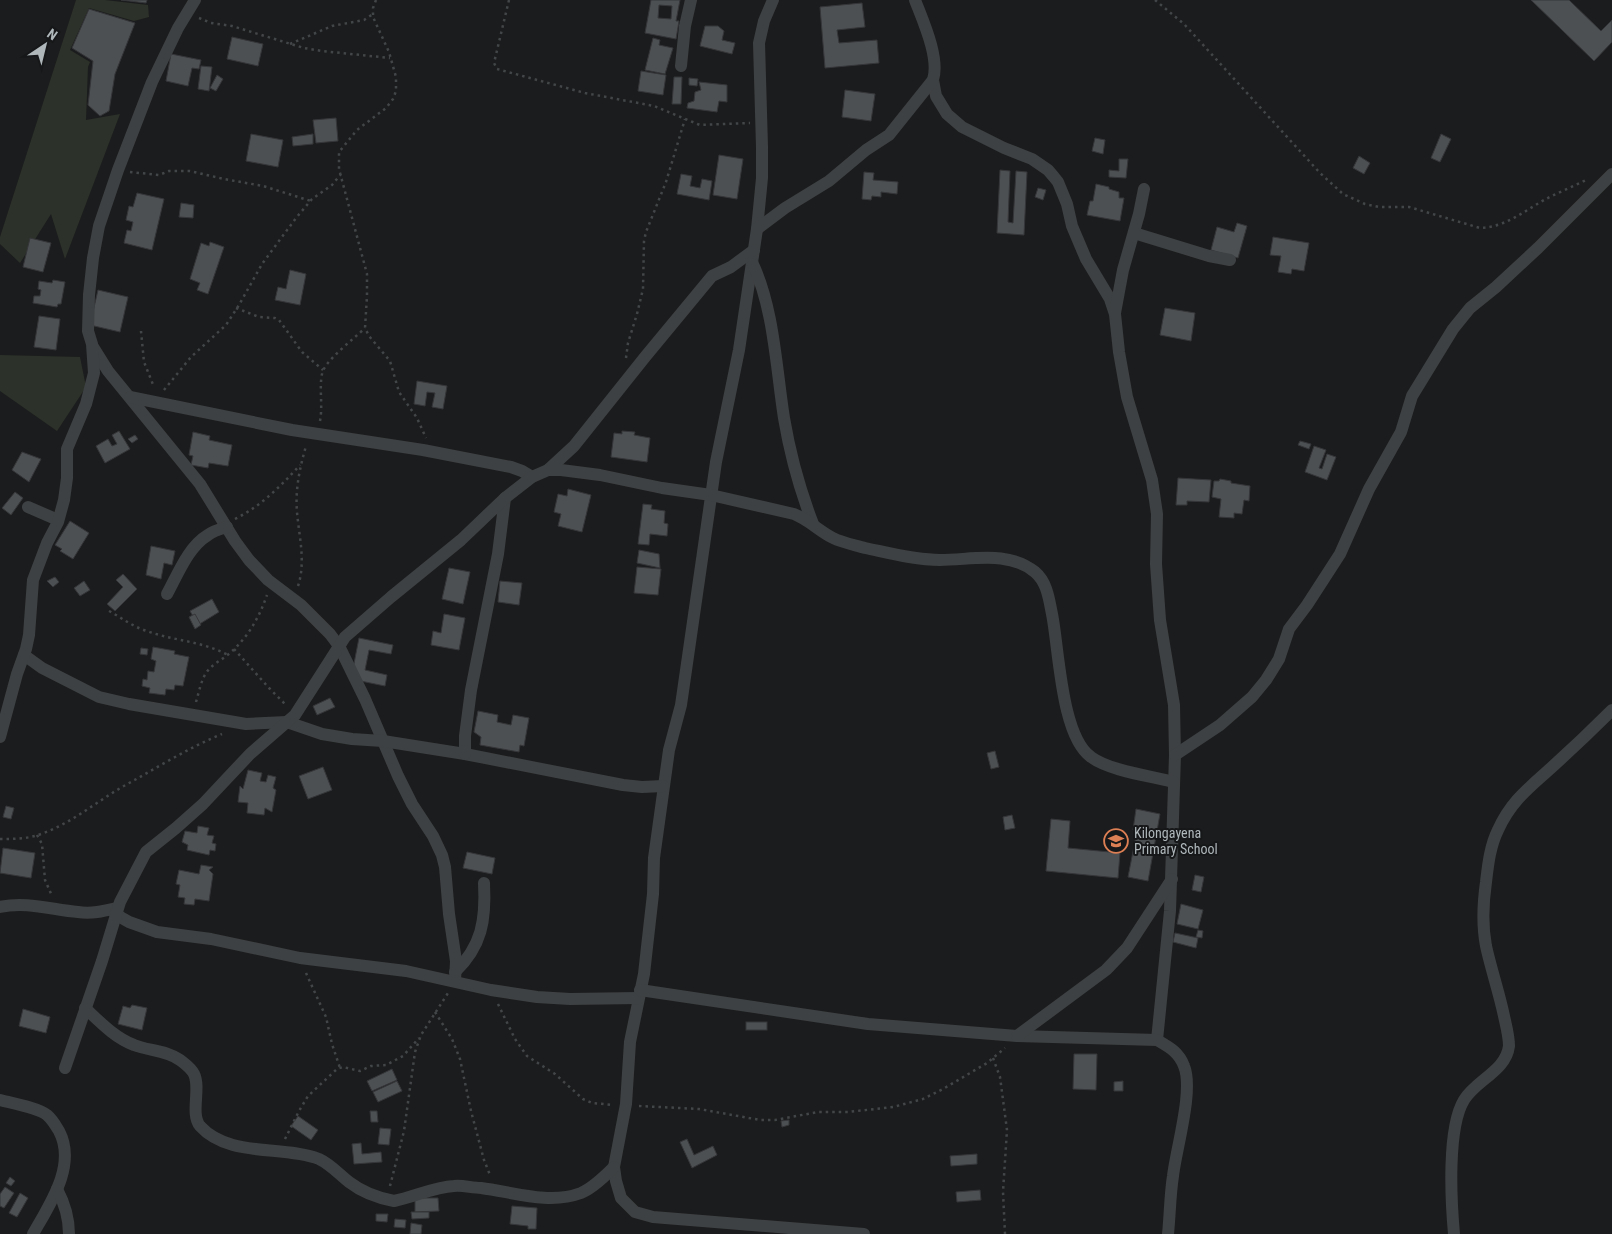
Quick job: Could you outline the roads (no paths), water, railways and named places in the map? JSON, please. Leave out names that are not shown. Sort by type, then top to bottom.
[{"type":"street","points":[[195,0],[178,28],[152,82],[118,170],[99,226],[92,258],[88,331],[92,344],[108,372],[200,484],[248,560],[270,582],[313,616],[339,646],[365,699],[400,782],[433,836],[442,856],[445,867],[456,961],[455,977]]},
{"type":"street","points":[[681,66],[685,26],[691,0]]},
{"type":"street","points":[[773,0],[764,20],[759,42],[762,178],[757,229],[739,350],[716,462],[681,705],[668,750],[654,858],[653,894],[647,948],[630,1042],[626,1104],[614,1167],[616,1181],[622,1198],[635,1212],[653,1217],[864,1234]]},
{"type":"street","points":[[915,0],[933,57],[935,71],[933,80],[936,96],[947,114],[962,126],[987,140],[1032,159],[1048,170],[1054,177],[1067,204],[1072,226],[1086,259],[1110,300],[1115,314],[1123,377],[1134,422],[1146,455],[1152,480],[1157,514],[1156,564],[1160,620],[1174,705],[1175,755],[1172,879],[1166,960],[1157,1040]]},
{"type":"street","points":[[757,229],[785,208],[829,180],[889,135],[933,80]]},
{"type":"street","points":[[1175,755],[1220,725],[1252,697],[1266,680],[1279,659],[1289,629],[1340,554],[1369,489],[1401,432],[1412,396],[1453,329],[1470,308],[1538,248],[1612,174]]},
{"type":"street","points":[[1115,314],[1123,270],[1144,189]]},
{"type":"street","points":[[1134,233],[1208,256],[1230,260]]},
{"type":"street","points":[[65,1068],[102,961],[116,911],[146,852],[203,804],[250,754],[291,718],[346,637],[391,597],[462,540],[505,498],[532,477],[548,470],[574,446],[712,276],[753,256]]},
{"type":"street","points":[[753,256],[765,300],[785,420],[802,494],[813,524]]},
{"type":"street","points":[[0,737],[29,635],[33,580],[58,520],[64,500],[67,478],[67,449],[86,404],[94,373],[92,344]]},
{"type":"street","points":[[130,397],[157,399],[292,430],[432,451],[511,467],[532,477]]},
{"type":"street","points":[[548,470],[600,475],[662,488],[711,495],[794,514],[807,519],[833,538],[882,551],[939,560],[981,558],[1013,560],[1034,571],[1044,582],[1049,600],[1066,712],[1075,738],[1090,757],[1116,769],[1174,782]]},
{"type":"street","points":[[465,754],[471,690],[498,554],[505,498]]},
{"type":"street","points":[[28,507],[58,520]]},
{"type":"street","points":[[167,594],[193,549],[207,535],[226,526]]},
{"type":"street","points":[[24,655],[42,668],[99,697],[129,704],[246,724],[291,718],[322,734],[465,754],[642,787],[663,786]]},
{"type":"street","points":[[1454,1234],[1452,1154],[1457,1112],[1465,1098],[1500,1066],[1507,1055],[1509,1044],[1486,944],[1483,904],[1489,858],[1498,831],[1512,806],[1523,792],[1595,728],[1612,710]]},
{"type":"street","points":[[1017,1036],[1106,970],[1127,948],[1172,879]]},
{"type":"street","points":[[455,977],[476,946],[480,935],[485,911],[484,883]]},
{"type":"street","points":[[0,907],[20,905],[79,912],[98,913],[116,911],[129,922],[157,932],[211,939],[300,958],[455,977],[491,990],[537,996],[570,999],[639,994],[868,1024],[1017,1036],[1157,1040],[1169,1046],[1178,1054],[1185,1067],[1187,1086],[1173,1176],[1168,1234]]},
{"type":"street","points":[[86,1008],[106,1027],[132,1044],[166,1053],[188,1067],[194,1074],[197,1085],[196,1113],[198,1123],[206,1131],[236,1145],[320,1160],[363,1192],[386,1199],[394,1201],[456,1186],[498,1190],[534,1197],[560,1197],[581,1192],[602,1179],[614,1167]]},
{"type":"street","points":[[0,1100],[47,1115],[56,1125],[62,1138],[65,1154],[57,1189],[33,1234]]},
{"type":"street","points":[[57,1189],[68,1214],[69,1234]]},
{"type":"place","name":"Kilongayena Primary School","points":[[1116,841]]}]
